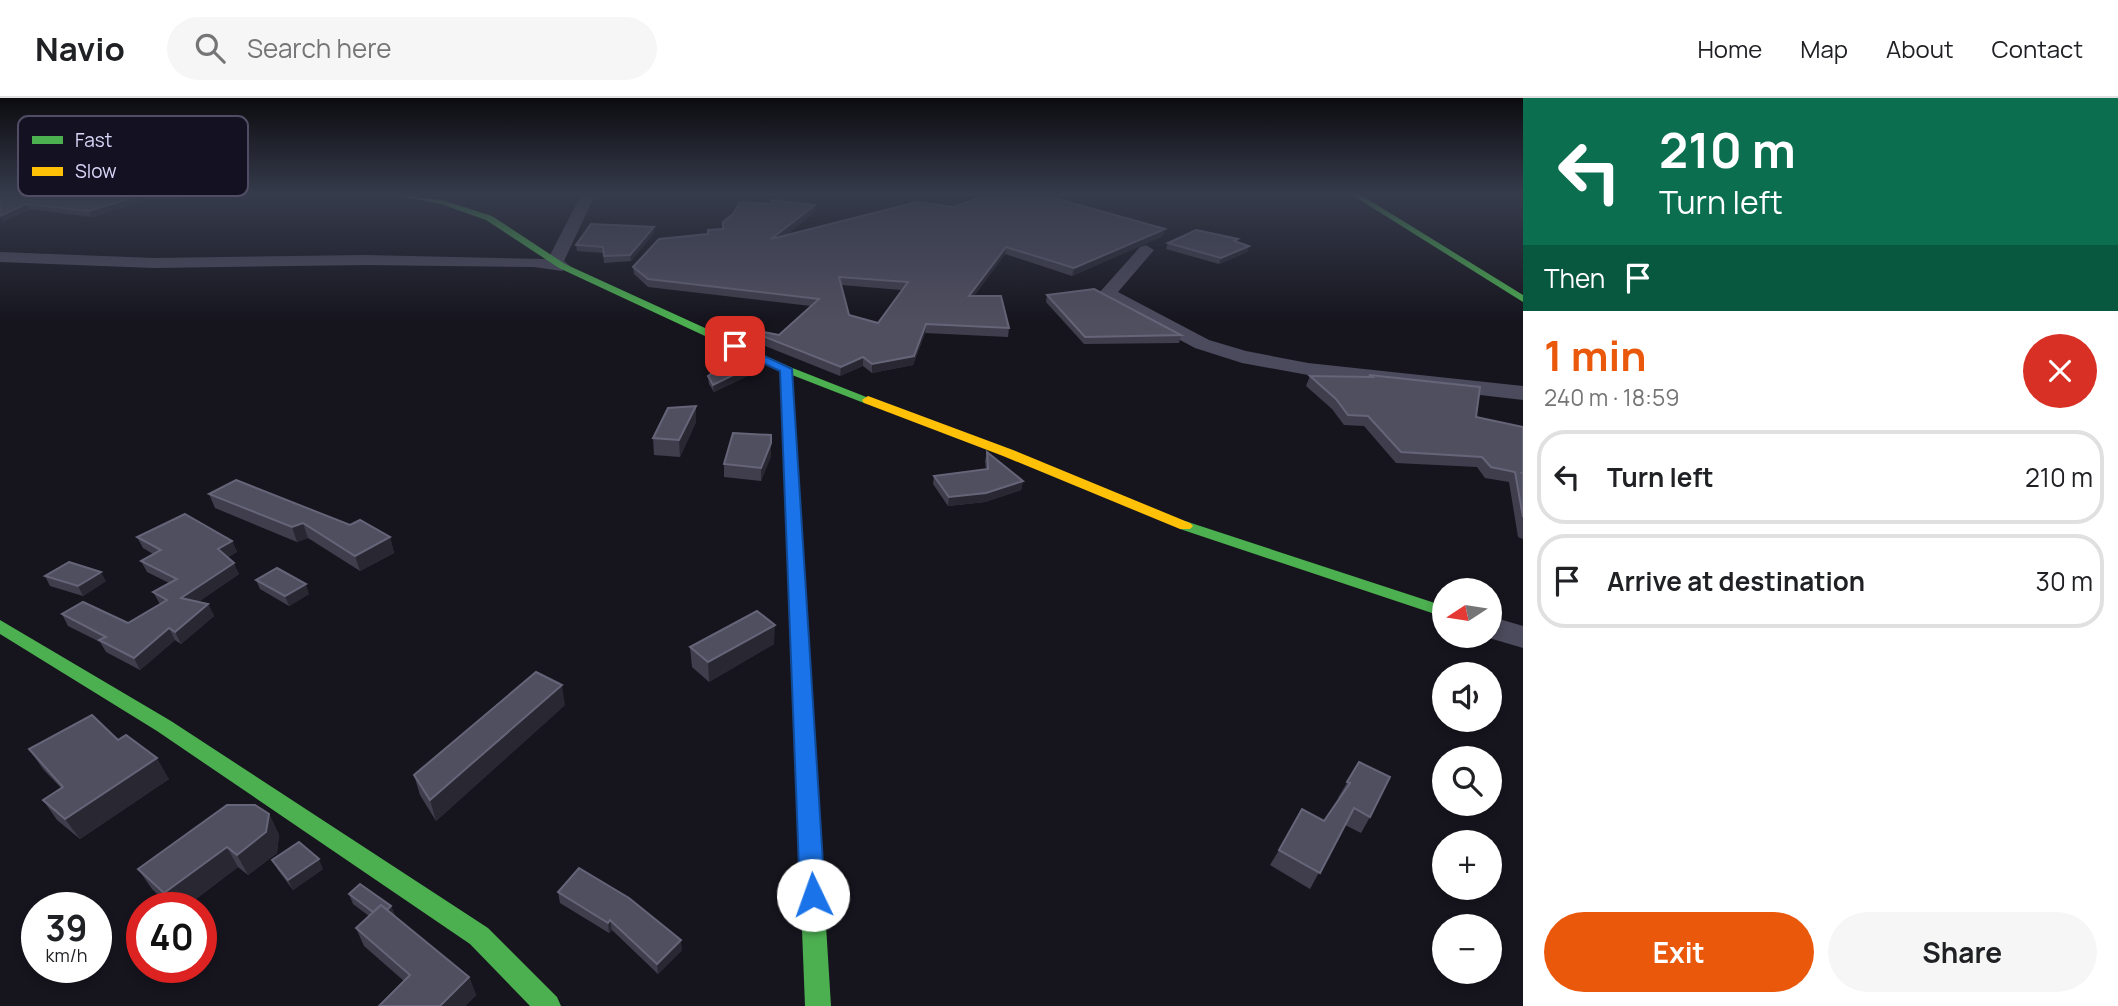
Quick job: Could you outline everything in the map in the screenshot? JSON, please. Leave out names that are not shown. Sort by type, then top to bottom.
[{"type":"street","points":[[518,237],[559,264],[786,369],[1008,453],[1185,526],[1432,608]]},
{"type":"street","points":[[559,264],[570,237]]},
{"type":"street","points":[[1424,237],[1523,299]]},
{"type":"street","points":[[1146,250],[1108,292],[1217,351],[1308,369],[1523,393]]},
{"type":"street","points":[[0,257],[154,263],[365,260],[559,264]]},
{"type":"street","points":[[786,369],[818,1006]]},
{"type":"street","points":[[0,626],[164,726],[480,936],[548,1006]]},
{"type":"street","points":[[1502,631],[1523,638]]},
{"type":"building","points":[[581,237],[645,237],[630,255],[604,256],[603,247],[576,245]]},
{"type":"building","points":[[773,237],[771,239],[1145,237],[1074,268],[1006,247],[969,296],[1001,296],[1009,328],[926,324],[914,356],[872,364],[863,357],[841,367],[760,335],[764,332],[779,335],[819,299],[648,279],[633,267],[659,239]],"holes":[[[839,277],[908,282],[878,323],[849,315]]]},
{"type":"building","points":[[1180,237],[1230,237],[1249,246],[1221,258],[1168,243]]},
{"type":"building","points":[[1094,289],[1181,335],[1085,337],[1047,295]]},
{"type":"building","points":[[739,353],[760,362],[713,385],[708,376]]},
{"type":"building","points":[[1369,375],[1480,387],[1476,417],[1523,427],[1523,517],[1515,472],[1491,467],[1482,457],[1401,452],[1368,416],[1348,415],[1336,399],[1310,376],[1372,377]]},
{"type":"building","points":[[696,406],[679,440],[653,438],[668,408]]},
{"type":"building","points":[[733,433],[771,435],[771,443],[761,468],[724,464]]},
{"type":"building","points":[[987,452],[1023,481],[986,493],[949,497],[934,476],[988,469]]},
{"type":"building","points":[[236,480],[350,525],[360,520],[390,537],[355,556],[303,523],[292,527],[209,494]]},
{"type":"building","points":[[185,514],[232,541],[218,549],[234,563],[181,598],[208,604],[175,632],[169,628],[134,658],[99,640],[106,637],[62,614],[83,602],[128,623],[167,600],[153,592],[177,579],[141,561],[161,550],[137,537]]},
{"type":"building","points":[[69,562],[101,572],[78,586],[45,576]]},
{"type":"building","points":[[277,568],[306,584],[285,596],[256,580]]},
{"type":"building","points":[[757,611],[775,625],[708,662],[690,647]]},
{"type":"building","points":[[536,672],[562,685],[430,800],[414,775]]},
{"type":"building","points":[[92,715],[118,740],[126,735],[157,758],[65,819],[43,800],[63,787],[29,749]]},
{"type":"building","points":[[1359,762],[1390,777],[1370,817],[1354,808],[1320,873],[1279,850],[1302,809],[1324,821],[1350,783],[1347,782]]},
{"type":"building","points":[[227,805],[255,805],[269,814],[266,832],[237,855],[227,847],[165,892],[138,869]]},
{"type":"building","points":[[299,842],[319,859],[288,880],[272,860]]},
{"type":"building","points":[[579,868],[629,898],[681,940],[657,964],[610,920],[608,923],[558,892]]},
{"type":"building","points":[[360,884],[391,906],[387,910],[381,905],[373,912],[349,894]]},
{"type":"building","points":[[381,905],[469,977],[440,1006],[379,1006],[410,975],[356,928]]},
{"type":"traffic: fast","points":[[518,237],[562,266],[786,369],[868,400]]},
{"type":"traffic: fast","points":[[1424,237],[1523,299]]},
{"type":"traffic: fast","points":[[786,369],[818,1006]]},
{"type":"traffic: fast","points":[[1185,526],[1432,608]]},
{"type":"traffic: fast","points":[[0,626],[164,726],[479,936],[548,1006]]},
{"type":"traffic: slow","points":[[868,400],[1008,453],[1185,526]]},
{"type":"route","points":[[735,346],[786,369],[813,895]]}]
